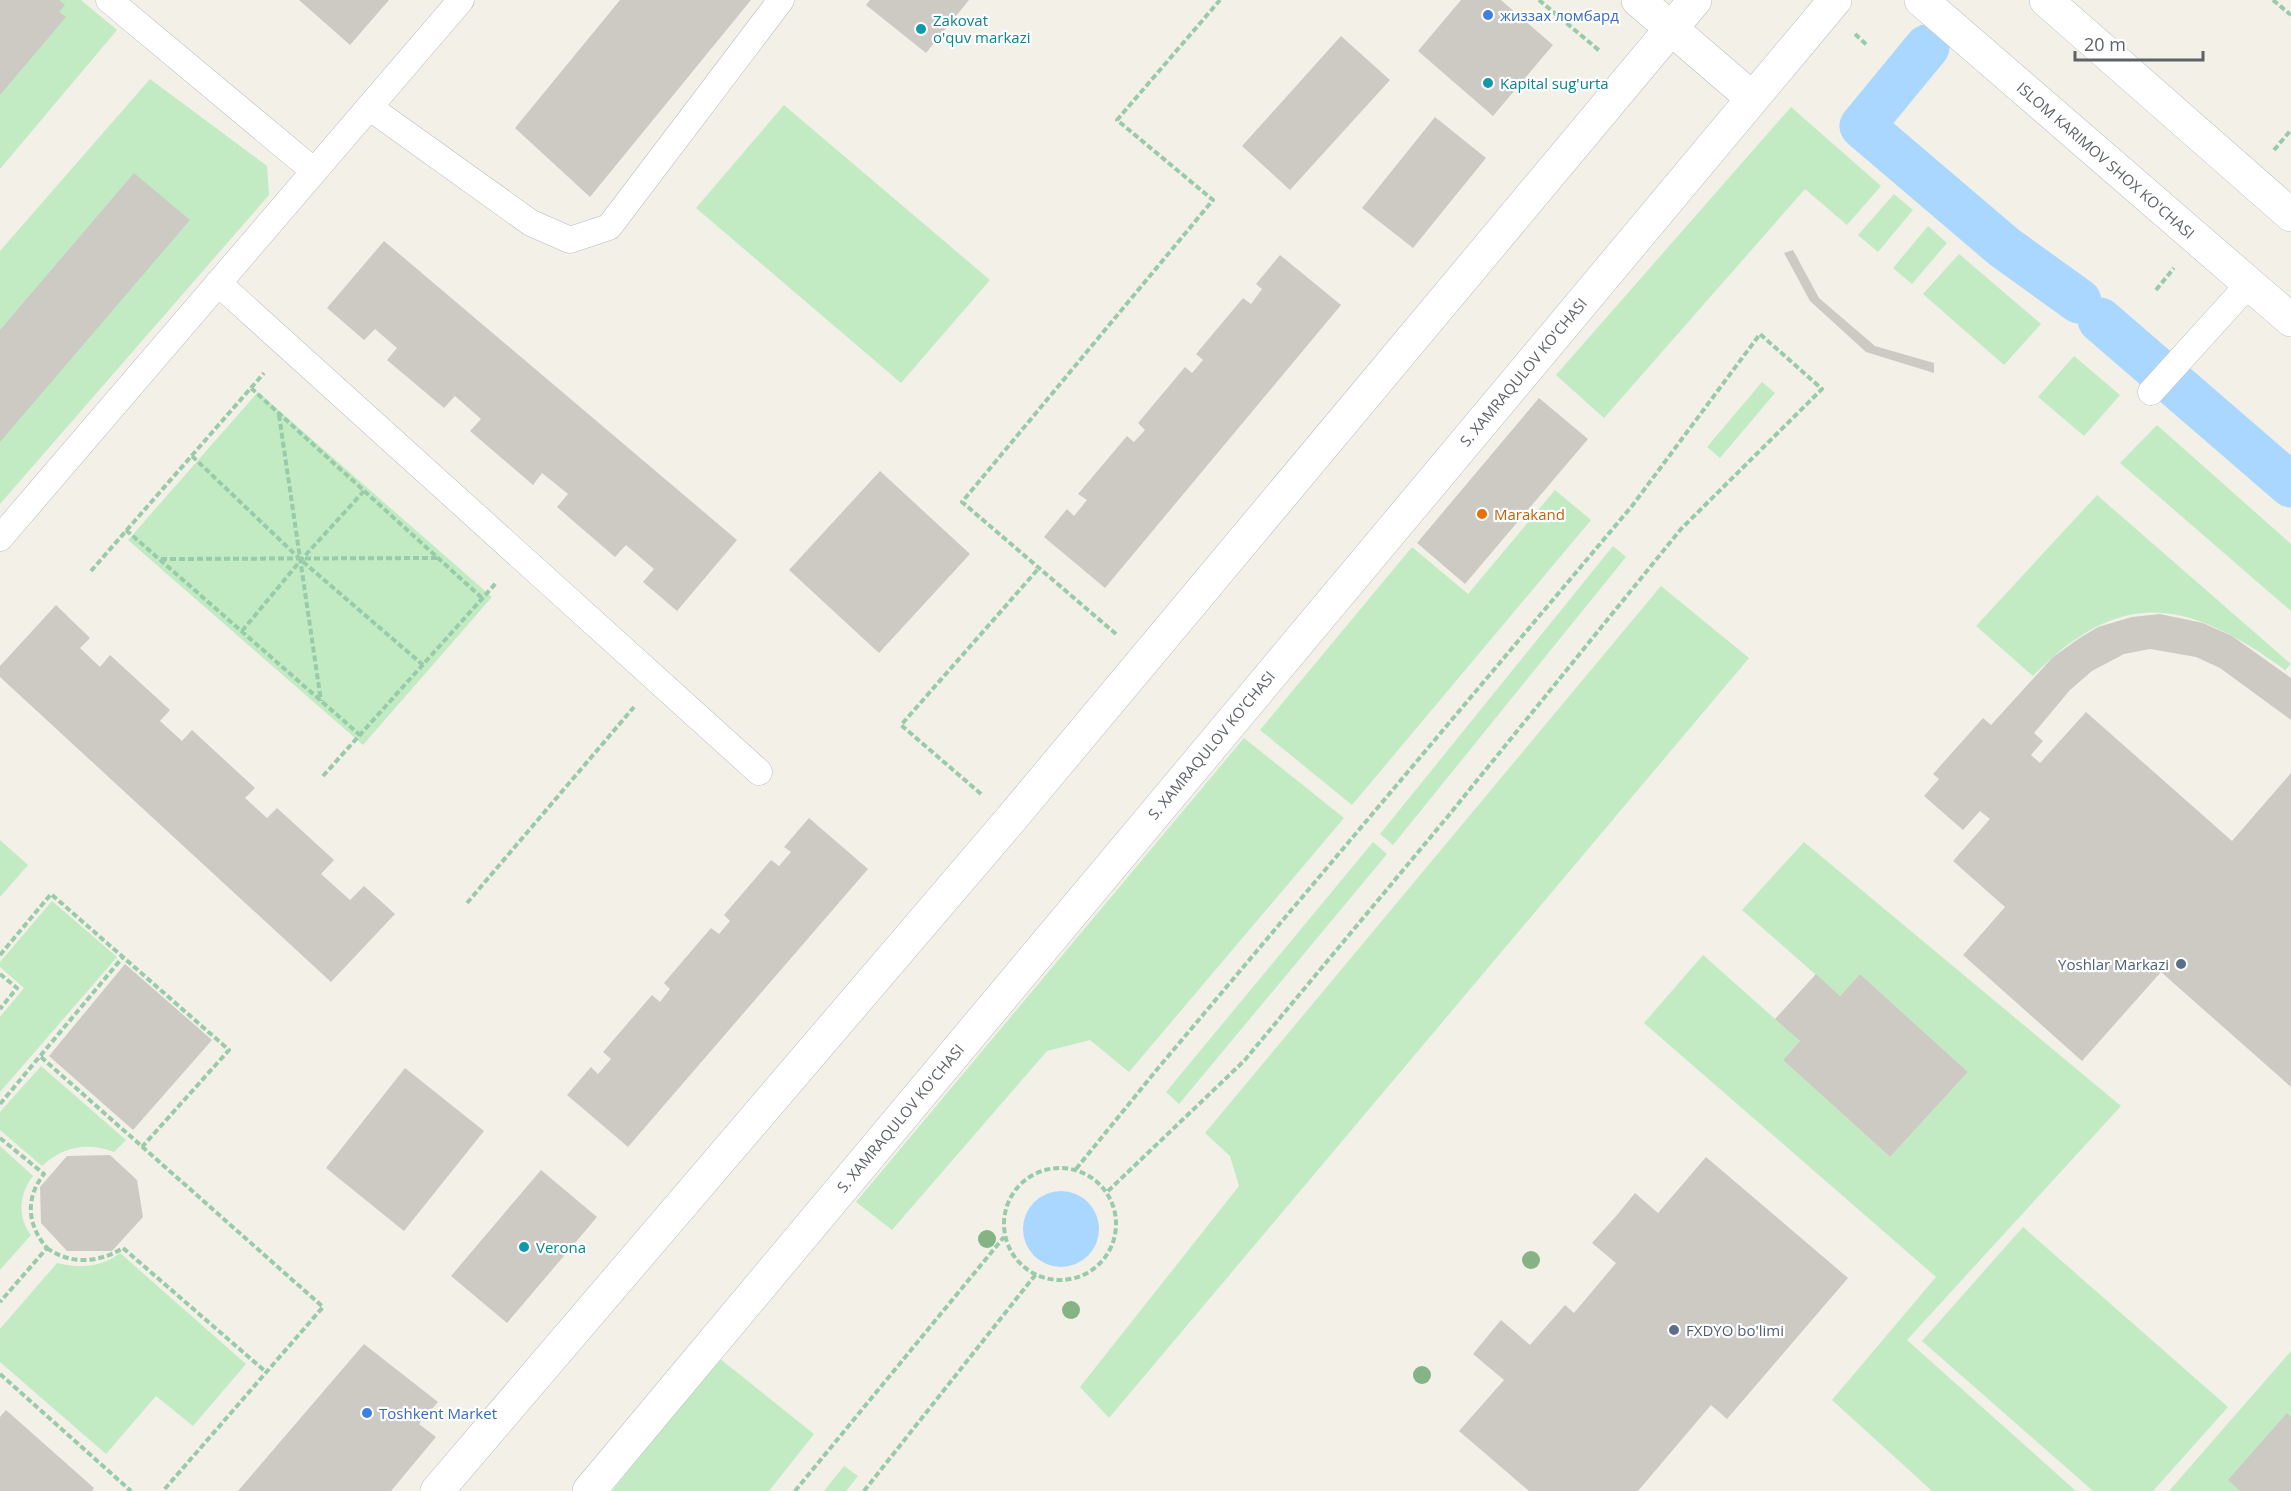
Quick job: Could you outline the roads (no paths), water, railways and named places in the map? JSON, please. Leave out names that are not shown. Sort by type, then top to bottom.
[{"type":"street","points":[[1638,0],[1752,98]]},
{"type":"street","points":[[437,1491],[1011,819],[1695,0]]},
{"type":"street","name":"S. XAMRAQULOV KO'CHASI","points":[[589,1491],[1835,0]]},
{"type":"street","name":"ISLOM KARIMOV SHOX KO'CHASI","points":[[1922,0],[2291,320]]},
{"type":"street","points":[[2046,0],[2291,215]]},
{"type":"lane","points":[[0,538],[461,0]]},
{"type":"lane","points":[[369,107],[531,223],[570,240],[609,227],[780,0]]},
{"type":"lane","points":[[124,5],[314,171]]},
{"type":"lane","points":[[218,284],[759,771]]},
{"type":"lane","points":[[2151,392],[2249,284]]},
{"type":"water","points":[[1061,1191],[1075,1194],[1088,1202],[1096,1215],[1099,1229],[1096,1243],[1088,1256],[1075,1264],[1061,1267],[1047,1264],[1034,1256],[1026,1243],[1023,1229],[1026,1215],[1034,1202],[1047,1194]]},
{"type":"waterway","points":[[1927,47],[1862,126],[2004,247],[2079,301]]},
{"type":"waterway","points":[[2100,320],[2291,485]]},
{"type":"place","name":"жиззах ломбард","points":[[1488,15]]},
{"type":"place","name":"Zakovat o'quv markazi","points":[[921,29]]},
{"type":"place","name":"Kapital sug'urta","points":[[1488,83]]},
{"type":"place","name":"Marakand","points":[[1482,514]]},
{"type":"place","name":"Yoshlar Markazi","points":[[2181,964]]},
{"type":"place","name":"Verona","points":[[524,1247]]},
{"type":"place","name":"FXDYO bo'limi","points":[[1674,1330]]},
{"type":"place","name":"Toshkent Market","points":[[367,1413]]}]
